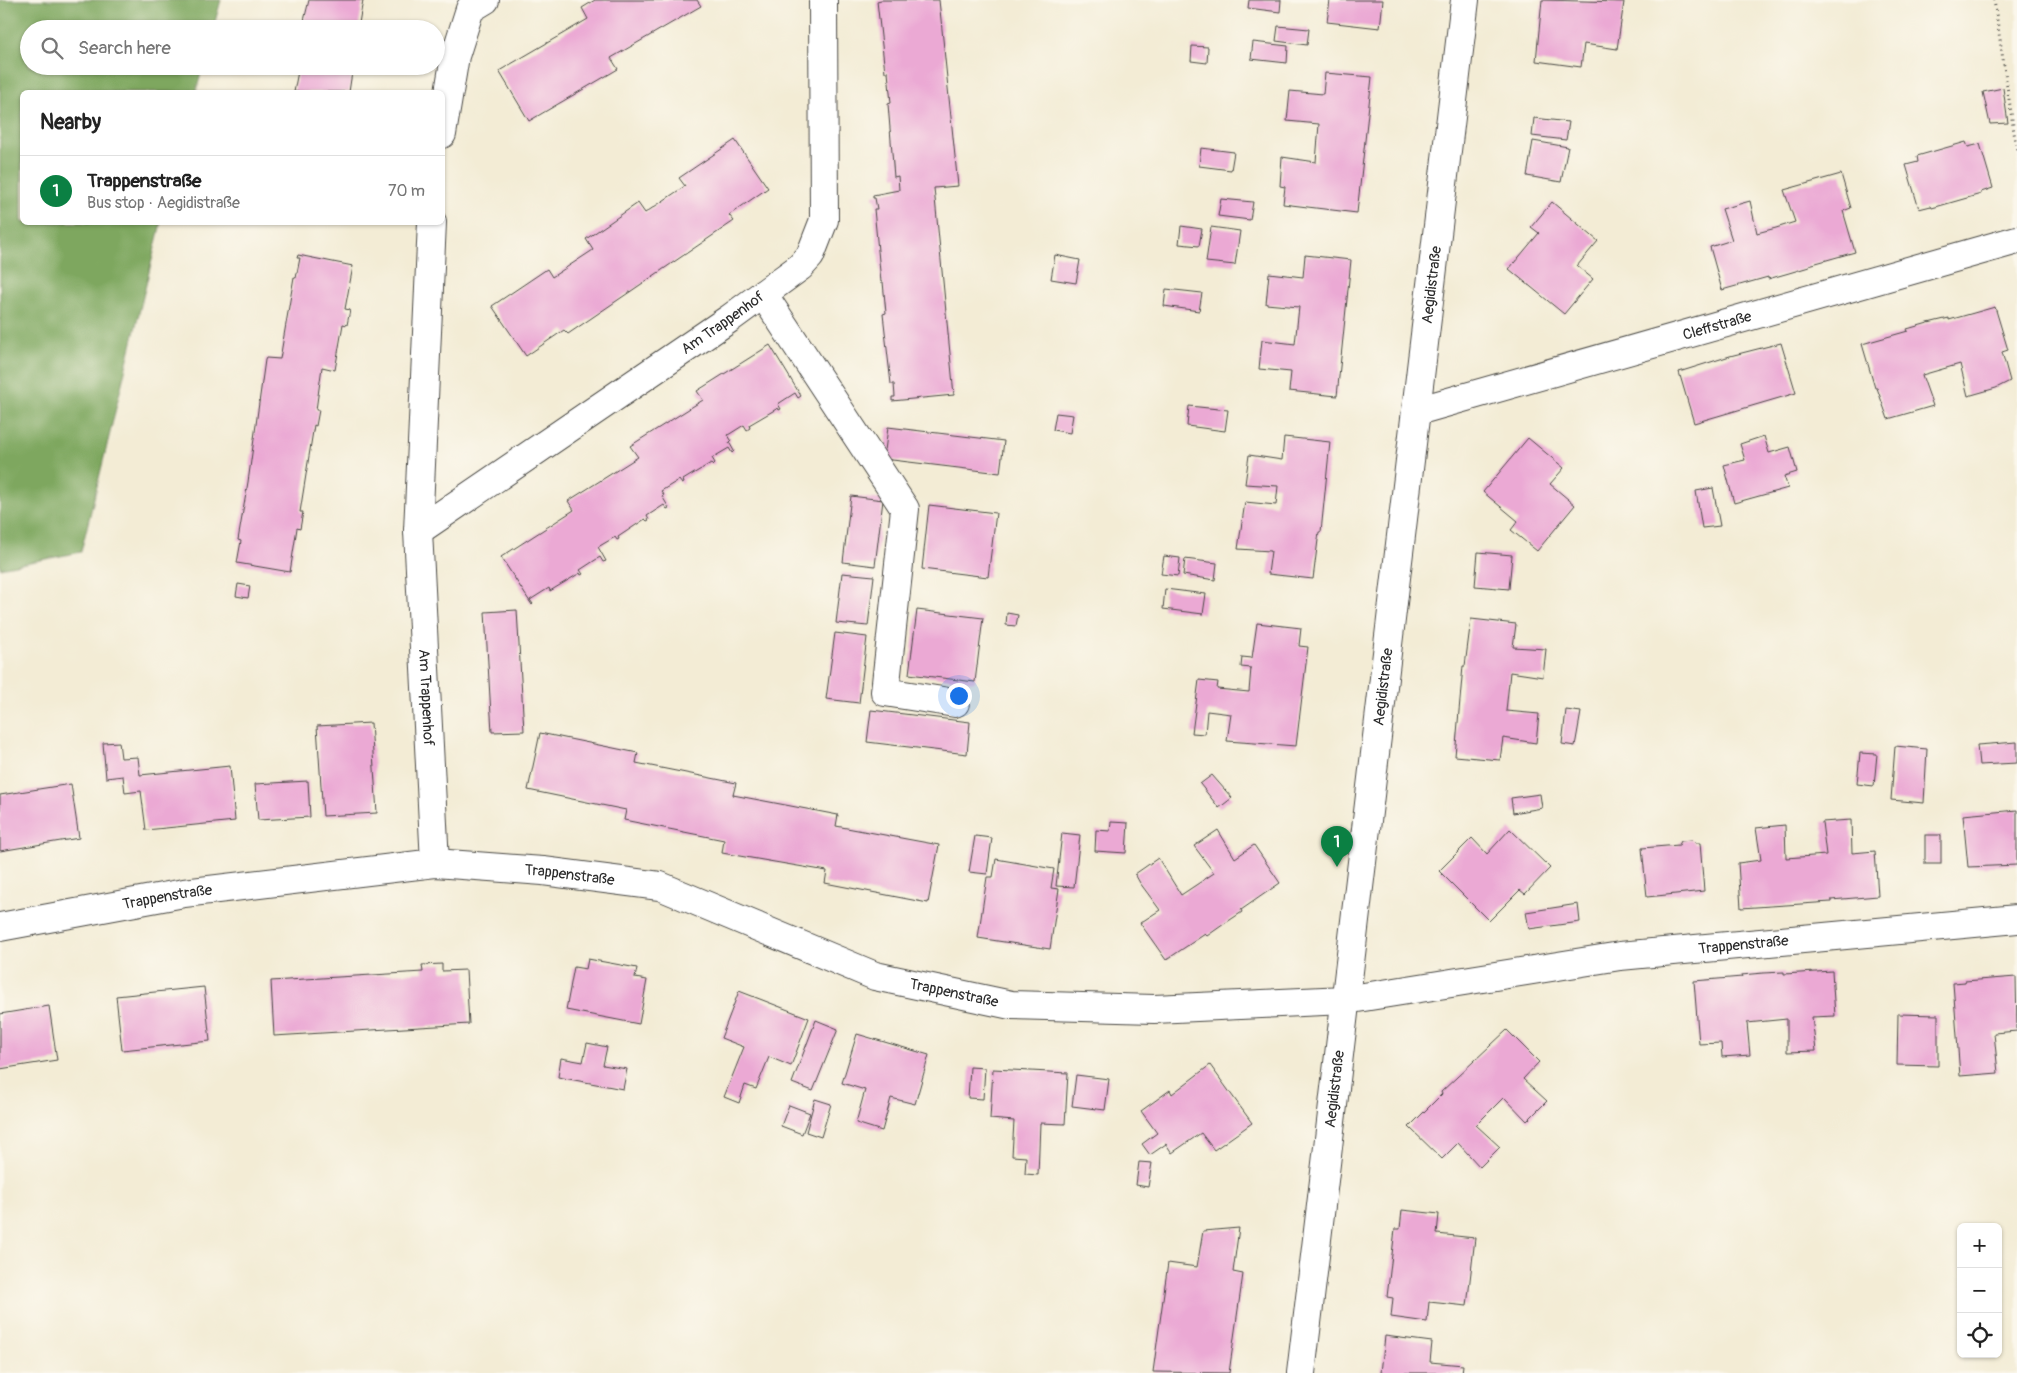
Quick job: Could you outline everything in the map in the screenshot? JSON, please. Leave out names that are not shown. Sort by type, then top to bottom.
[{"type":"street","points":[[445,116],[455,56],[470,9],[485,0]]},
{"type":"street","name":"Am Trappenhof","points":[[418,531],[762,294],[800,267],[810,256],[824,220],[823,0]]},
{"type":"street","name":"Aegidistraße","points":[[1301,1373],[1465,0]]},
{"type":"street","name":"Am Trappenhof","points":[[432,225],[418,531],[435,863]]},
{"type":"street","name":"Cleffstraße","points":[[1417,411],[2017,240]]},
{"type":"street","points":[[762,294],[905,509],[885,692],[955,703]]},
{"type":"street","name":"Trappenstraße","points":[[0,928],[184,893],[435,863],[543,871],[660,886],[874,976],[1012,1005],[1154,1009],[1345,1000],[1620,956],[2017,919]]},
{"type":"path","points":[[1994,0],[2017,152]]},
{"type":"green space","points":[[0,0],[221,0],[215,20],[20,20],[20,75],[201,75],[197,90],[20,90],[20,225],[161,225],[81,552],[0,568]]},
{"type":"building","points":[[309,0],[363,0],[360,20],[304,20]]},
{"type":"building","points":[[595,0],[697,0],[701,6],[611,58],[618,69],[529,121],[499,71],[588,19],[582,8]]},
{"type":"building","points":[[939,0],[958,186],[934,188],[954,395],[892,401],[892,397],[895,397],[894,384],[891,384],[883,314],[886,313],[874,209],[877,209],[875,198],[873,198],[873,195],[899,190],[898,176],[894,177],[888,104],[891,103],[888,72],[885,72],[877,1]]},
{"type":"building","points":[[1249,0],[1281,0],[1280,12],[1248,8]]},
{"type":"building","points":[[1330,0],[1383,0],[1380,28],[1327,22]]},
{"type":"building","points":[[1542,0],[1624,2],[1617,49],[1584,44],[1581,67],[1536,61]]},
{"type":"building","points":[[1278,26],[1309,29],[1307,45],[1276,41]]},
{"type":"building","points":[[1253,42],[1288,46],[1287,63],[1251,59]]},
{"type":"building","points":[[1192,46],[1208,47],[1207,63],[1191,61]]},
{"type":"building","points":[[1325,73],[1372,77],[1357,213],[1283,204],[1285,187],[1280,186],[1282,157],[1316,162],[1319,124],[1287,121],[1290,91],[1323,94]]},
{"type":"building","points":[[297,75],[352,75],[349,90],[294,90]]},
{"type":"building","points":[[2003,88],[2008,123],[1990,124],[1983,92]]},
{"type":"building","points":[[1534,118],[1569,122],[1566,140],[1532,136]]},
{"type":"building","points":[[735,140],[768,188],[729,215],[734,221],[568,334],[564,330],[526,356],[492,306],[547,269],[552,277],[593,250],[586,239],[638,203],[645,213],[685,186],[679,178]]},
{"type":"building","points":[[1533,141],[1568,147],[1561,182],[1527,176]]},
{"type":"building","points":[[1966,142],[1968,147],[1980,144],[1993,188],[1981,192],[1981,194],[1932,208],[1931,206],[1919,209],[1906,165],[1918,162],[1917,156]]},
{"type":"building","points":[[1201,148],[1234,152],[1231,170],[1199,166]]},
{"type":"building","points":[[1841,174],[1851,208],[1843,211],[1855,252],[1768,279],[1768,277],[1722,290],[1710,247],[1732,240],[1722,209],[1750,201],[1757,233],[1776,228],[1795,222],[1784,190]]},
{"type":"building","points":[[1221,199],[1253,202],[1250,220],[1218,216]]},
{"type":"building","points":[[1552,202],[1598,241],[1577,266],[1593,279],[1564,314],[1509,269],[1539,233],[1531,227]]},
{"type":"building","points":[[1181,226],[1202,229],[1199,246],[1179,244]]},
{"type":"building","points":[[1211,227],[1240,231],[1235,265],[1206,262]]},
{"type":"building","points":[[298,255],[353,266],[345,309],[350,310],[347,325],[343,324],[335,370],[322,367],[316,410],[319,410],[316,426],[314,425],[300,512],[303,512],[300,529],[297,528],[290,572],[237,563],[241,541],[238,540],[265,360],[266,358],[280,359],[294,277],[296,278],[300,258],[297,258]]},
{"type":"building","points":[[1055,255],[1080,260],[1076,283],[1051,279]]},
{"type":"building","points":[[1305,255],[1351,260],[1337,396],[1289,391],[1291,372],[1259,369],[1262,340],[1295,344],[1299,307],[1266,304],[1269,273],[1303,277]]},
{"type":"building","points":[[1166,289],[1202,293],[1199,311],[1164,306]]},
{"type":"building","points":[[1995,307],[2008,350],[2002,352],[2010,381],[1996,388],[1968,396],[1960,364],[1922,375],[1933,406],[1888,419],[1877,388],[1875,388],[1862,344],[1908,331],[1907,329],[1928,323],[1949,318],[1949,320]]},
{"type":"building","points":[[1781,343],[1796,393],[1694,423],[1679,372]]},
{"type":"building","points":[[770,345],[801,396],[798,398],[795,393],[778,404],[781,409],[779,410],[778,408],[749,425],[750,428],[747,430],[744,425],[728,435],[731,440],[729,442],[734,451],[732,453],[729,448],[712,458],[715,463],[713,465],[711,463],[683,480],[684,483],[682,484],[679,480],[661,491],[669,508],[667,509],[664,505],[647,516],[649,520],[645,519],[618,537],[619,539],[617,540],[615,537],[598,547],[606,561],[603,562],[600,557],[580,570],[583,574],[581,575],[580,573],[550,591],[549,588],[530,600],[532,605],[501,557],[574,510],[568,501],[638,457],[630,446],[703,400],[697,391]]},
{"type":"building","points":[[1189,406],[1228,410],[1225,431],[1187,426]]},
{"type":"building","points":[[1056,413],[1073,415],[1070,433],[1053,430]]},
{"type":"building","points":[[888,427],[1004,441],[1000,473],[884,459]]},
{"type":"building","points":[[1764,436],[1769,453],[1790,447],[1797,472],[1784,476],[1788,488],[1734,503],[1724,465],[1745,460],[1740,444]]},
{"type":"building","points":[[1284,437],[1330,442],[1321,532],[1319,532],[1313,579],[1268,574],[1271,551],[1238,549],[1245,502],[1276,505],[1278,486],[1245,484],[1249,455],[1282,460]]},
{"type":"building","points":[[1528,438],[1564,468],[1550,484],[1575,505],[1537,551],[1511,530],[1518,521],[1483,492]]},
{"type":"building","points":[[1713,488],[1720,526],[1702,528],[1696,491]]},
{"type":"building","points":[[851,496],[883,500],[875,566],[843,562]]},
{"type":"building","points":[[929,505],[996,513],[988,577],[922,569]]},
{"type":"building","points":[[1478,552],[1512,555],[1509,589],[1475,586]]},
{"type":"building","points":[[1164,556],[1180,558],[1178,576],[1161,574]]},
{"type":"building","points":[[1185,559],[1217,563],[1215,580],[1183,575]]},
{"type":"building","points":[[842,573],[874,576],[868,626],[836,623]]},
{"type":"building","points":[[238,584],[250,586],[248,598],[236,596]]},
{"type":"building","points":[[1165,589],[1206,594],[1203,614],[1163,609]]},
{"type":"building","points":[[517,610],[524,731],[492,732],[485,612]]},
{"type":"building","points":[[917,610],[983,618],[975,682],[909,674]]},
{"type":"building","points":[[1007,613],[1018,615],[1016,626],[1006,625]]},
{"type":"building","points":[[1471,619],[1516,624],[1513,647],[1546,649],[1543,677],[1510,672],[1506,711],[1539,714],[1536,743],[1503,738],[1500,760],[1455,756],[1463,666],[1465,666]]},
{"type":"building","points":[[1257,623],[1301,628],[1299,646],[1308,647],[1296,746],[1227,741],[1231,714],[1207,711],[1205,734],[1192,733],[1199,680],[1218,682],[1217,689],[1249,692],[1251,668],[1241,667],[1242,657],[1252,658]]},
{"type":"building","points":[[835,633],[867,637],[859,703],[826,699]]},
{"type":"building","points":[[871,710],[970,722],[967,754],[867,742]]},
{"type":"building","points":[[1566,710],[1581,712],[1575,746],[1562,744]]},
{"type":"building","points":[[371,723],[377,813],[323,816],[317,726]]},
{"type":"building","points":[[540,733],[638,753],[636,763],[736,783],[733,795],[838,815],[836,826],[939,845],[928,903],[825,883],[827,871],[722,853],[724,840],[624,820],[626,810],[528,790]]},
{"type":"building","points":[[119,742],[121,758],[138,757],[140,775],[230,766],[235,821],[146,830],[141,791],[125,793],[123,776],[106,778],[103,743]]},
{"type":"building","points":[[2017,742],[2017,763],[1979,765],[1977,745]]},
{"type":"building","points":[[1895,746],[1927,749],[1924,803],[1891,800]]},
{"type":"building","points":[[1860,753],[1877,754],[1874,786],[1857,784]]},
{"type":"building","points":[[1212,775],[1232,798],[1219,808],[1200,784]]},
{"type":"building","points":[[308,781],[310,817],[258,820],[255,784]]},
{"type":"building","points":[[71,784],[79,838],[0,851],[0,795]]},
{"type":"building","points":[[1540,794],[1542,808],[1513,813],[1511,798]]},
{"type":"building","points":[[2017,810],[2017,865],[1968,867],[1963,815]]},
{"type":"building","points":[[1851,820],[1852,853],[1875,851],[1878,896],[1831,900],[1831,902],[1741,908],[1738,863],[1761,860],[1756,828],[1785,825],[1786,858],[1826,855],[1822,822]]},
{"type":"building","points":[[1111,822],[1128,823],[1126,853],[1095,851],[1096,830],[1110,831]]},
{"type":"building","points":[[1510,829],[1550,868],[1525,894],[1520,890],[1489,921],[1439,871],[1472,838],[1487,854]]},
{"type":"building","points":[[1218,830],[1235,858],[1254,845],[1280,883],[1207,936],[1205,934],[1166,960],[1140,923],[1160,910],[1135,874],[1158,858],[1181,895],[1214,873],[1194,846]]},
{"type":"building","points":[[1062,833],[1080,835],[1074,887],[1056,886]]},
{"type":"building","points":[[1925,835],[1941,835],[1941,864],[1925,864]]},
{"type":"building","points":[[975,836],[992,838],[987,874],[969,872]]},
{"type":"building","points":[[1692,840],[1695,843],[1700,843],[1704,891],[1647,897],[1642,848],[1679,845],[1681,841]]},
{"type":"building","points":[[996,859],[1054,869],[1051,888],[1059,889],[1050,949],[978,938],[987,877],[993,877]]},
{"type":"building","points":[[1578,904],[1580,922],[1529,929],[1526,912]]},
{"type":"building","points":[[588,959],[637,968],[635,978],[647,980],[639,1024],[566,1010],[574,967],[586,969]]},
{"type":"building","points":[[442,964],[442,971],[466,970],[469,1024],[274,1036],[271,981],[423,972],[422,965]]},
{"type":"building","points":[[1832,971],[1835,1016],[1812,1017],[1816,1051],[1787,1052],[1787,1019],[1747,1023],[1750,1055],[1722,1057],[1721,1043],[1699,1044],[1694,981],[1742,977],[1741,975],[1763,973],[1784,972],[1784,974]]},
{"type":"building","points":[[2016,977],[2017,1031],[1994,1033],[1998,1073],[1960,1076],[1953,983]]},
{"type":"building","points":[[204,987],[210,1041],[122,1050],[116,996]]},
{"type":"building","points":[[739,991],[809,1018],[791,1066],[769,1057],[756,1089],[745,1085],[739,1103],[724,1097],[744,1047],[721,1038]]},
{"type":"building","points":[[49,1006],[57,1060],[0,1069],[0,1014]]},
{"type":"building","points":[[1898,1014],[1938,1015],[1938,1066],[1897,1065]]},
{"type":"building","points":[[816,1020],[838,1029],[813,1091],[792,1083]]},
{"type":"building","points":[[1507,1030],[1539,1062],[1523,1079],[1547,1101],[1527,1121],[1504,1097],[1476,1125],[1500,1147],[1480,1167],[1458,1143],[1442,1159],[1409,1127],[1442,1094],[1441,1092]]},
{"type":"building","points":[[857,1034],[929,1055],[915,1104],[891,1098],[882,1131],[856,1123],[865,1090],[842,1083]]},
{"type":"building","points":[[587,1043],[607,1047],[603,1065],[627,1069],[623,1089],[558,1077],[561,1058],[583,1062]]},
{"type":"building","points":[[1210,1065],[1252,1123],[1214,1150],[1201,1133],[1172,1153],[1166,1144],[1150,1155],[1142,1144],[1157,1133],[1141,1111],[1170,1090],[1172,1094]]},
{"type":"building","points":[[970,1067],[985,1068],[983,1099],[968,1098]]},
{"type":"building","points":[[993,1069],[1068,1073],[1065,1124],[1040,1123],[1038,1175],[1025,1174],[1026,1157],[1012,1156],[1014,1121],[990,1119]]},
{"type":"building","points":[[1076,1075],[1109,1079],[1105,1110],[1072,1106]]},
{"type":"building","points":[[815,1099],[831,1104],[821,1137],[806,1132]]},
{"type":"building","points":[[789,1105],[810,1113],[802,1134],[781,1126]]},
{"type":"building","points":[[1139,1162],[1152,1163],[1148,1187],[1136,1185]]},
{"type":"building","points":[[1402,1210],[1439,1214],[1437,1234],[1475,1238],[1467,1306],[1429,1302],[1427,1322],[1391,1317],[1393,1298],[1387,1297],[1395,1229],[1400,1229]]},
{"type":"building","points":[[1239,1228],[1233,1272],[1243,1274],[1229,1373],[1153,1372],[1168,1263],[1197,1267],[1203,1231]]},
{"type":"building","points":[[1385,1336],[1432,1342],[1430,1362],[1463,1365],[1462,1373],[1381,1373]]},
{"type":"place","name":"Trappenstraße","points":[[1337,867]]}]
